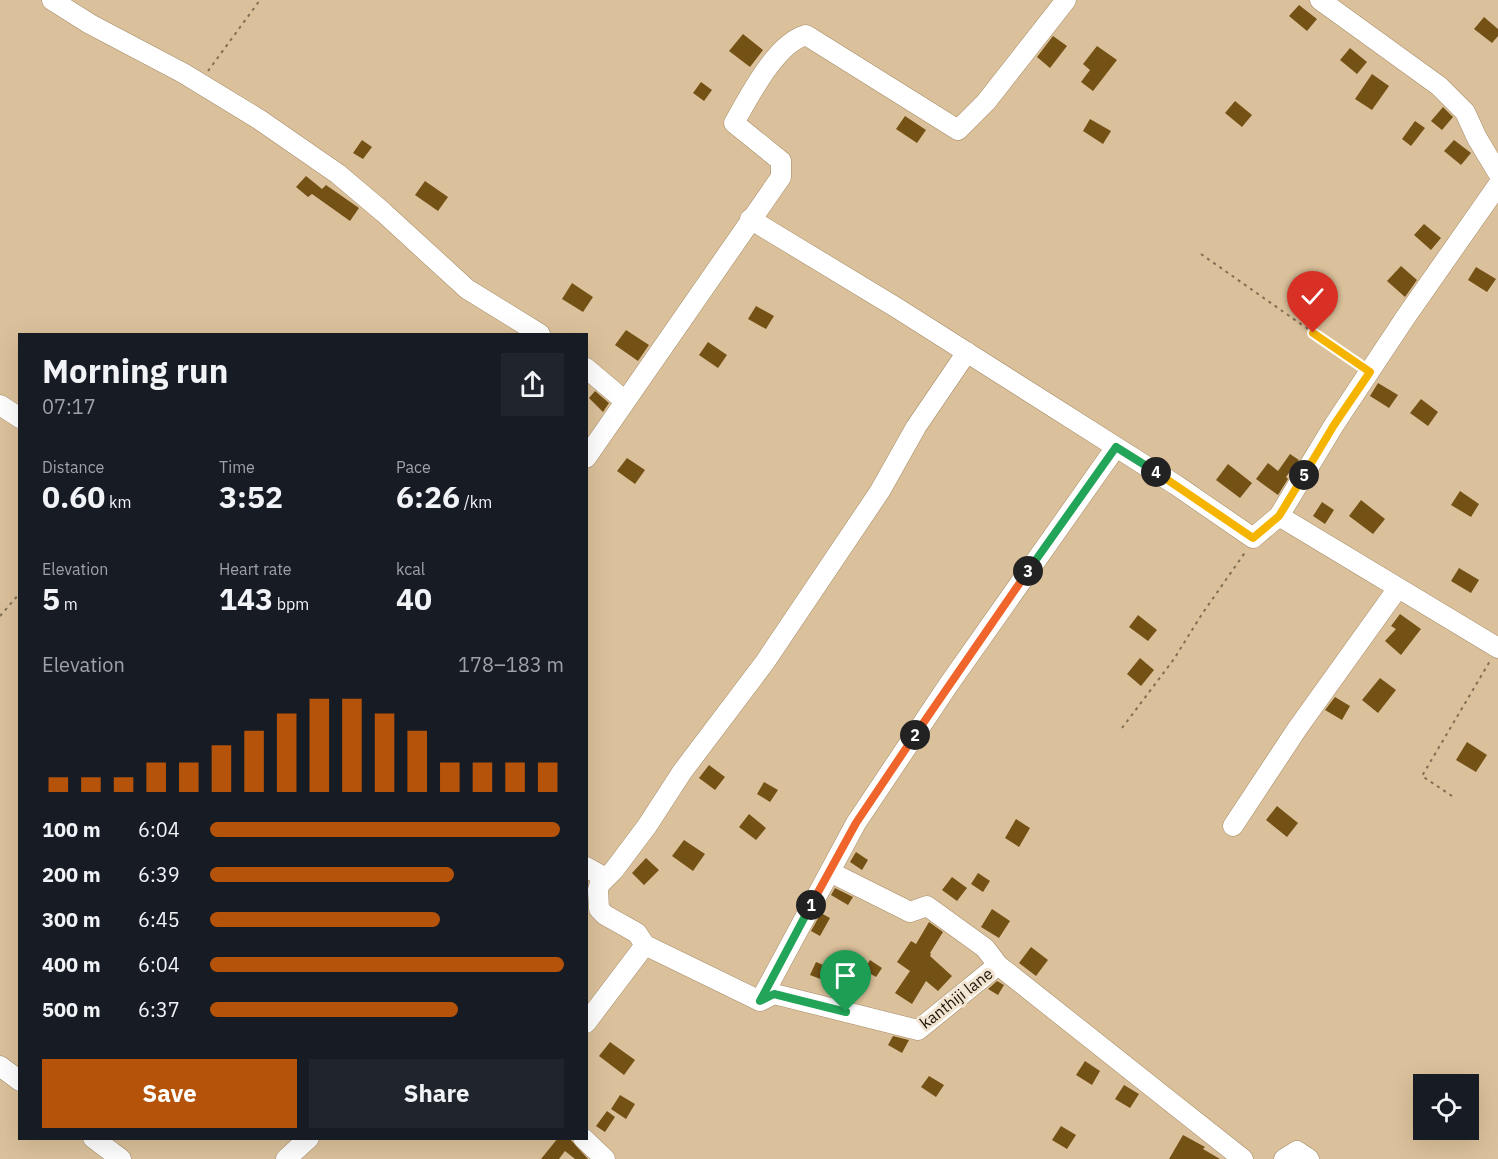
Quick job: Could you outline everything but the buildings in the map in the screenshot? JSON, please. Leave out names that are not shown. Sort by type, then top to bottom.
[{"type":"street","points":[[52,0],[90,24],[200,83],[260,120],[338,174],[384,212],[467,289],[538,333]]},
{"type":"street","points":[[588,455],[781,177],[781,161],[734,123],[754,86],[795,38],[806,35],[958,130],[986,102],[1066,0]]},
{"type":"street","points":[[1320,0],[1439,86],[1465,112],[1477,138],[1498,173]]},
{"type":"street","points":[[750,219],[967,352],[1253,538],[1279,516],[1334,425],[1498,185]]},
{"type":"street","points":[[600,884],[614,870],[647,826],[682,772],[765,662],[880,492],[916,428],[967,352]]},
{"type":"street","points":[[588,370],[625,401]]},
{"type":"street","points":[[0,405],[18,417]]},
{"type":"street","points":[[588,868],[602,876],[599,909],[605,915],[637,933],[645,945],[760,1001],[856,823],[949,684],[1116,447]]},
{"type":"street","points":[[1279,516],[1498,648]]},
{"type":"street","points":[[1233,826],[1297,729],[1398,588]]},
{"type":"street","points":[[830,872],[910,912],[927,906],[985,948],[998,965]]},
{"type":"street","points":[[588,1020],[645,945]]},
{"type":"street","name":"kanthiji lane","points":[[760,1001],[774,994],[918,1030],[998,965],[1243,1159]]},
{"type":"street","points":[[0,1066],[18,1080]]},
{"type":"street","points":[[96,1140],[121,1159]]},
{"type":"street","points":[[286,1159],[307,1140]]},
{"type":"street","points":[[585,1140],[605,1159]]},
{"type":"street","points":[[1284,1159],[1297,1151],[1309,1159]]},
{"type":"path","points":[[200,83],[260,0]]},
{"type":"path","points":[[1200,254],[1370,372]]},
{"type":"path","points":[[1122,728],[1174,659],[1202,614],[1252,543],[1253,538]]},
{"type":"path","points":[[0,616],[18,595]]},
{"type":"path","points":[[1452,796],[1422,776],[1498,648]]},
{"type":"route","points":[[846,1012],[774,994],[760,1001],[856,823],[949,684],[1116,447],[1253,538],[1279,516],[1334,425],[1370,372],[1313,333]]}]
